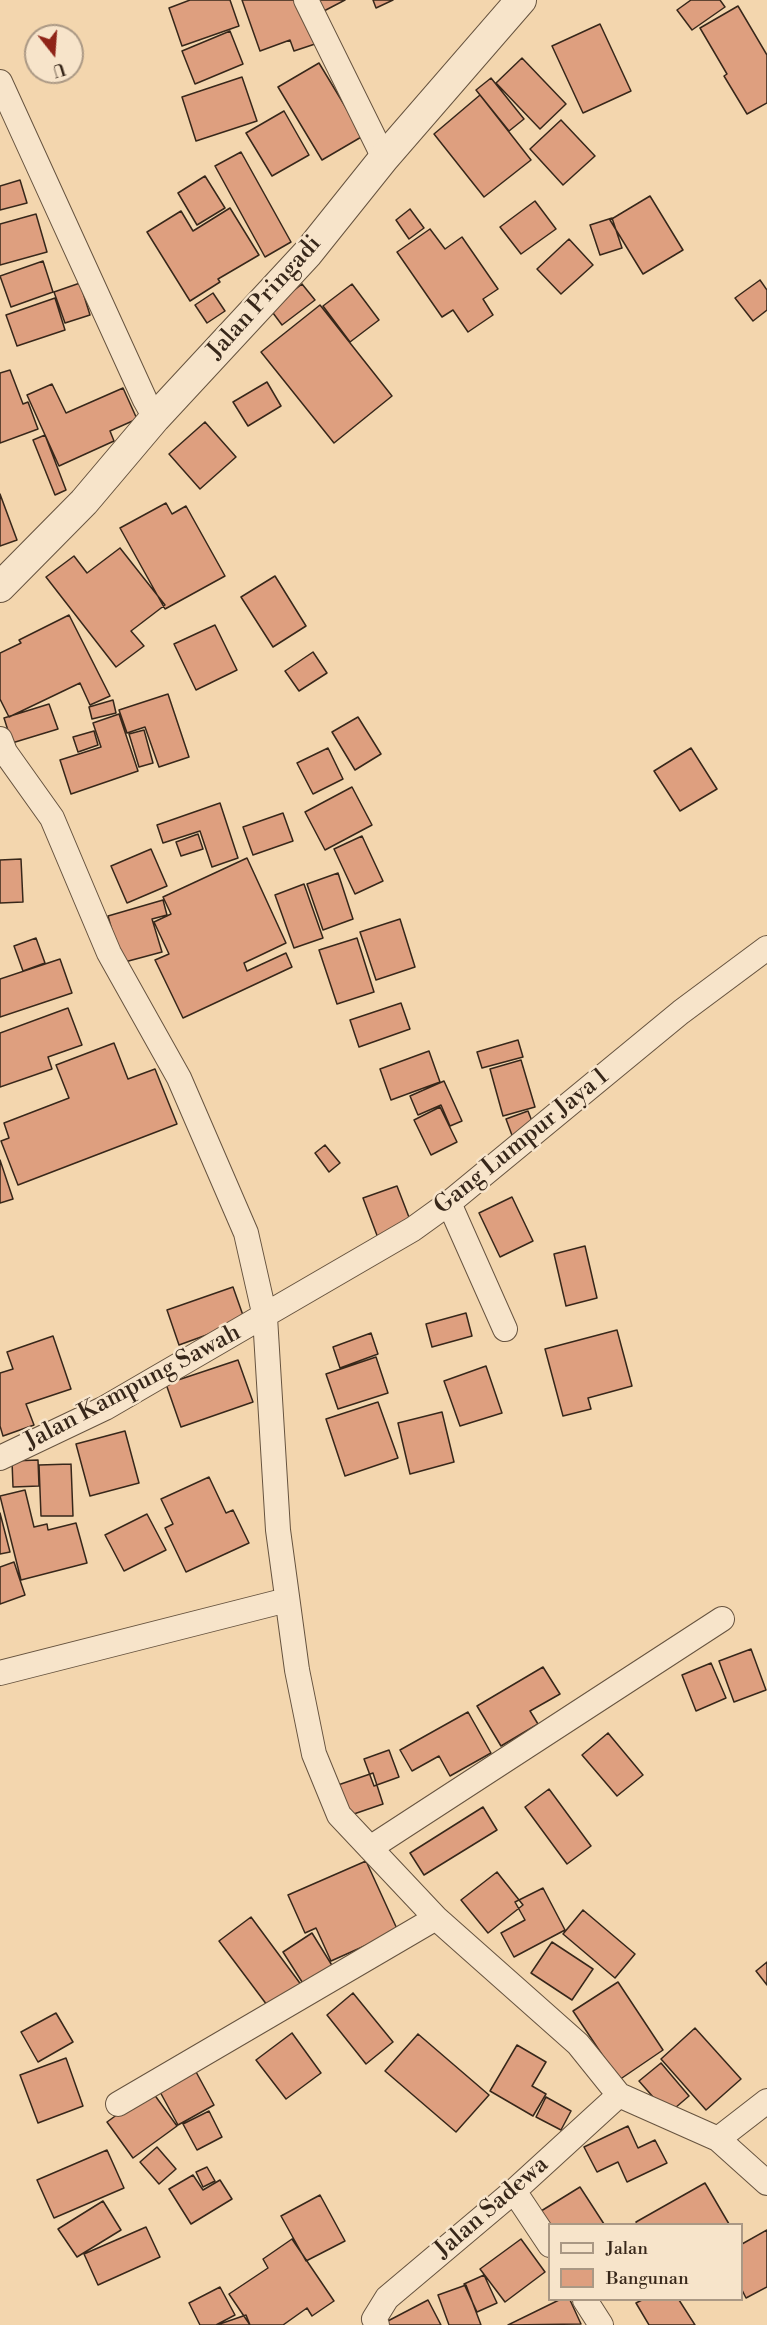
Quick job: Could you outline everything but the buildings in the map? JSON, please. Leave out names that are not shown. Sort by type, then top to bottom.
[{"type":"street","points":[[306,0],[384,158]]},
{"type":"street","name":"Jalan Pringadi","points":[[0,587],[84,502],[155,418],[308,252],[384,158],[520,0]]},
{"type":"street","points":[[0,82],[155,418]]},
{"type":"street","points":[[0,739],[5,752],[52,819],[109,953],[179,1078],[246,1233],[265,1317],[278,1530],[297,1670],[314,1754],[339,1815],[436,1918],[578,2044],[619,2095],[718,2139],[767,2183]]},
{"type":"street","name":"Gang Lumpur Jaya 1","points":[[265,1317],[413,1229],[450,1203],[681,1012],[767,948]]},
{"type":"street","points":[[450,1203],[506,1329]]},
{"type":"street","name":"Jalan Kampung Sawah","points":[[0,1458],[105,1408],[265,1317]]},
{"type":"street","points":[[0,1673],[287,1600]]},
{"type":"street","points":[[370,1848],[722,1619]]},
{"type":"street","points":[[118,2104],[436,1918]]},
{"type":"street","name":"Jalan Sadewa","points":[[377,2325],[374,2319],[387,2298],[514,2191],[619,2095]]},
{"type":"street","points":[[718,2139],[767,2101]]},
{"type":"street","points":[[514,2191],[548,2243]]},
{"type":"street","points":[[586,2301],[601,2325]]}]
